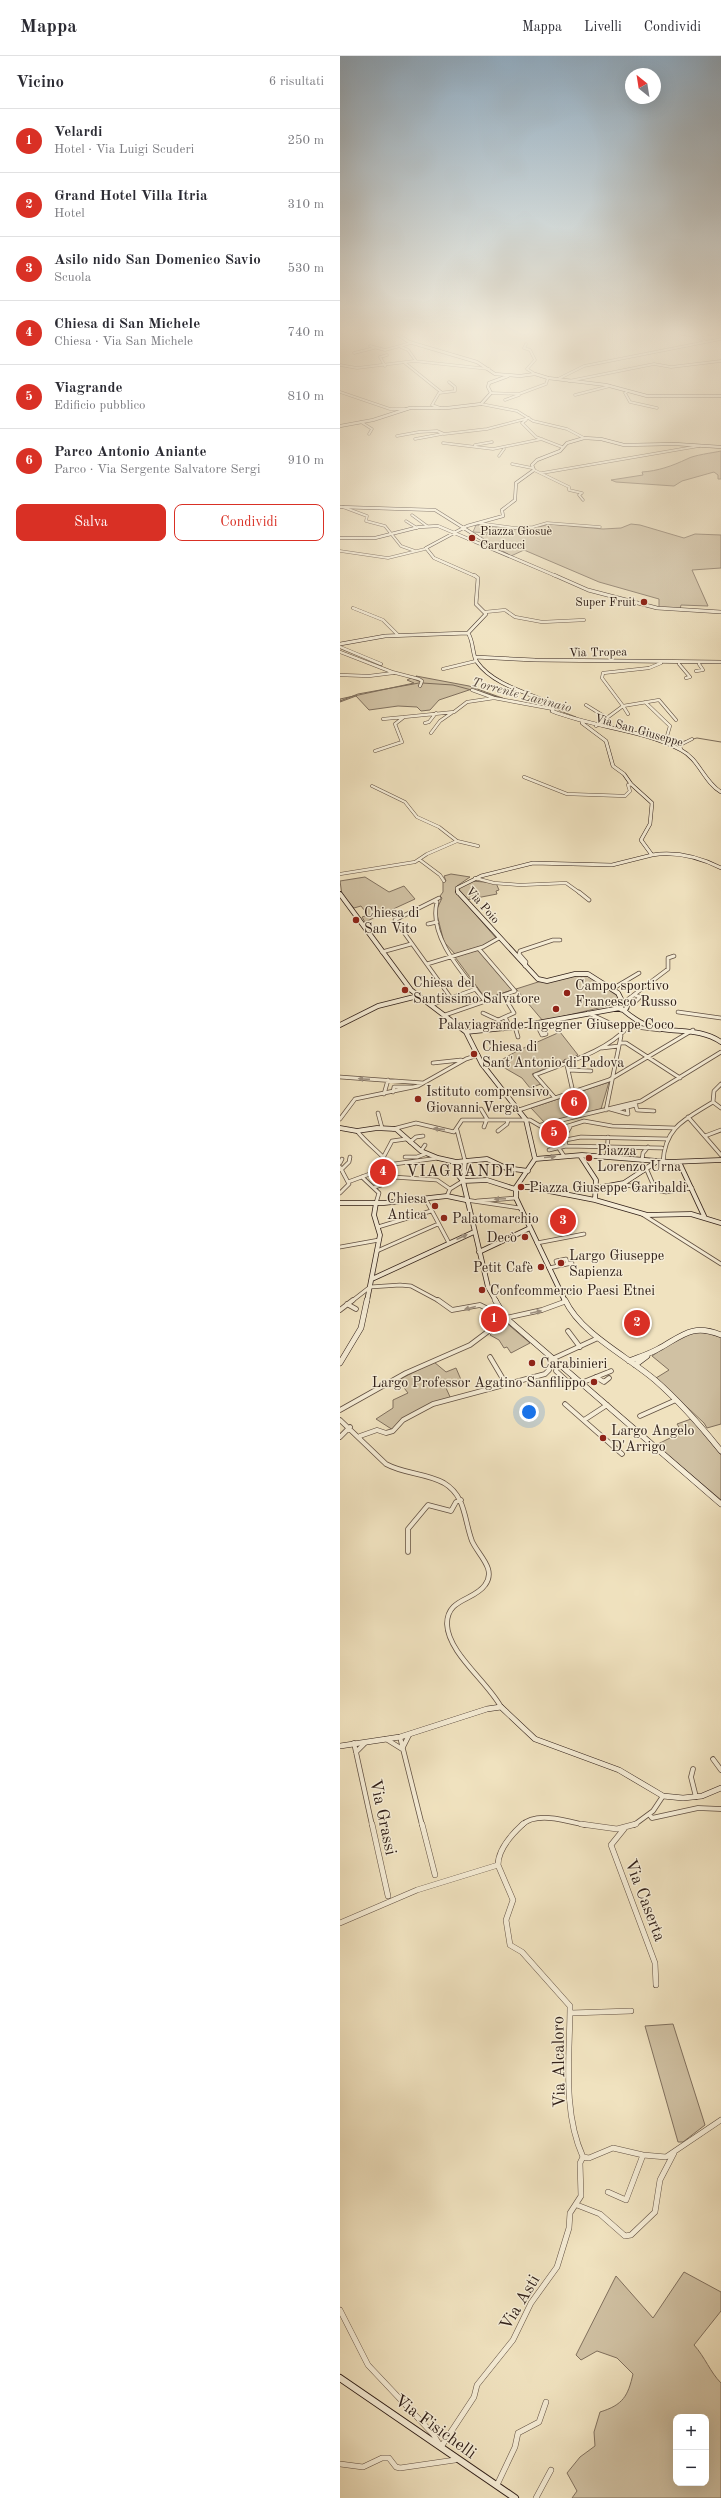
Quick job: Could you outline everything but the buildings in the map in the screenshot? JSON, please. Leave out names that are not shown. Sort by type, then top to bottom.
[{"type":"street","points":[[469,444],[485,449],[504,449],[523,444]]},
{"type":"street","points":[[475,445],[481,444]]},
{"type":"street","points":[[554,444],[562,447]]},
{"type":"street","points":[[340,551],[388,558],[415,551],[426,550],[464,527],[503,516],[502,510],[515,500],[516,483],[533,469],[536,461],[558,452],[566,444]]},
{"type":"street","points":[[621,444],[721,447]]},
{"type":"street","points":[[542,473],[700,446]]},
{"type":"street","points":[[499,456],[504,449]]},
{"type":"street","points":[[512,464],[533,469],[569,487],[569,490],[582,493],[579,495],[583,500]]},
{"type":"street","points":[[342,507],[367,516],[366,521],[375,525],[385,526],[404,548],[415,551]]},
{"type":"street","points":[[342,507],[430,509],[440,511],[488,544],[507,555]]},
{"type":"street","points":[[412,515],[427,526]]},
{"type":"street","points":[[406,521],[417,528]]},
{"type":"street","points":[[478,523],[515,528],[533,527],[547,523],[600,527]]},
{"type":"street","points":[[340,538],[394,536],[417,528],[427,526],[444,526],[454,533],[580,587],[649,607],[721,612]]},
{"type":"street","points":[[468,539],[477,536]]},
{"type":"street","points":[[482,545],[488,544]]},
{"type":"street","points":[[426,550],[450,566],[478,578],[476,604],[485,612]]},
{"type":"street","points":[[353,608],[382,619],[393,625],[398,635]]},
{"type":"street","points":[[485,612],[503,609],[512,612],[515,617],[542,622],[584,620]]},
{"type":"street","points":[[340,646],[398,635],[468,633],[485,617],[485,612]]},
{"type":"street","points":[[468,633],[473,641],[475,659],[482,667],[516,688],[551,703],[555,712],[582,723],[606,742],[613,766],[626,775],[631,784],[652,805],[650,824],[641,840],[652,855]]},
{"type":"street","points":[[340,646],[381,664]]},
{"type":"street","points":[[349,650],[351,654]]},
{"type":"street","points":[[340,652],[351,654],[394,672],[420,680],[420,686]]},
{"type":"street","points":[[443,669],[475,659]]},
{"type":"street","name":"Via Tropea","points":[[475,659],[514,661],[638,660],[679,664],[713,664],[721,662]]},
{"type":"street","points":[[628,714],[602,678],[603,673],[649,668],[662,663]]},
{"type":"street","points":[[679,664],[690,678],[686,678]]},
{"type":"street","points":[[696,671],[703,670],[699,664]]},
{"type":"street","points":[[340,675],[369,676],[394,672]]},
{"type":"street","points":[[472,690],[494,698],[553,709]]},
{"type":"street","points":[[431,733],[440,721],[467,702],[494,698]]},
{"type":"street","points":[[596,726],[623,706],[659,700],[676,720]]},
{"type":"street","points":[[645,702],[670,726],[667,736]]},
{"type":"street","points":[[586,705],[607,718]]},
{"type":"street","points":[[383,719],[454,712]]},
{"type":"street","points":[[425,722],[429,722],[436,714]]},
{"type":"street","points":[[375,751],[402,742],[395,724],[404,717]]},
{"type":"street","name":"Via San Giuseppe","points":[[582,723],[681,750],[703,770],[714,788],[721,792]]},
{"type":"street","points":[[681,750],[680,745],[692,739]]},
{"type":"street","points":[[524,777],[539,782],[557,792],[581,797],[626,796],[631,784]]},
{"type":"street","points":[[372,786],[405,802],[417,817],[440,827],[457,841]]},
{"type":"street","points":[[340,874],[420,860],[427,854],[457,841],[464,841],[478,846]]},
{"type":"street","name":"Via Poio","points":[[622,1005],[620,996],[612,989],[585,973],[542,980],[525,966],[458,892],[460,885],[474,878],[533,863],[612,865],[666,853],[688,856],[721,868]]},
{"type":"street","points":[[420,860],[428,868],[441,875],[444,881]]},
{"type":"street","points":[[474,878],[496,882],[546,886],[566,884],[589,900]]},
{"type":"street","points":[[340,895],[349,905],[407,986],[418,996],[460,1026],[467,1034],[486,1069],[526,1120],[535,1159],[515,1188],[516,1198],[564,1302],[578,1319],[598,1338],[635,1365],[676,1400],[703,1428],[721,1451]]},
{"type":"street","points":[[439,898],[395,920],[451,998]]},
{"type":"street","points":[[340,900],[349,905]]},
{"type":"street","points":[[434,901],[437,902],[434,912],[441,941],[485,1001]]},
{"type":"street","points":[[428,924],[437,922]]},
{"type":"street","points":[[427,964],[479,949],[499,938]]},
{"type":"street","points":[[525,966],[526,962],[519,954],[520,952],[554,940],[560,940]]},
{"type":"street","points":[[382,952],[411,944]]},
{"type":"street","points":[[444,1015],[515,991],[479,949]]},
{"type":"street","points":[[467,1034],[544,1022],[622,1005],[636,995],[656,976],[668,970],[668,958],[674,956]]},
{"type":"street","points":[[612,989],[640,973]]},
{"type":"street","points":[[431,1005],[476,989]]},
{"type":"street","points":[[634,1002],[640,997],[636,995]]},
{"type":"street","points":[[340,1025],[375,1006],[394,999],[418,996]]},
{"type":"street","points":[[498,1020],[514,1013],[508,1003]]},
{"type":"street","points":[[622,1005],[634,1018],[656,1028],[692,1031],[710,1035],[721,1042]]},
{"type":"street","points":[[622,1005],[634,1018]]},
{"type":"street","points":[[678,1012],[721,1018]]},
{"type":"street","points":[[483,1013],[498,1020],[503,1029]]},
{"type":"street","points":[[588,1013],[596,1019],[628,1027],[692,1031]]},
{"type":"street","points":[[505,1018],[509,1026]]},
{"type":"street","points":[[536,1023],[541,1028],[544,1022]]},
{"type":"street","points":[[460,1026],[484,1032]]},
{"type":"street","points":[[515,1027],[518,1037]]},
{"type":"street","points":[[607,1109],[620,1041],[628,1027]]},
{"type":"street","points":[[519,1110],[620,1075],[692,1031]]},
{"type":"street","points":[[602,1048],[620,1041]]},
{"type":"street","points":[[555,1098],[535,1075],[566,1061],[620,1041],[626,1043],[680,1078]]},
{"type":"street","points":[[614,1110],[636,1104],[721,1052]]},
{"type":"street","points":[[433,1062],[440,1064],[478,1056]]},
{"type":"street","points":[[340,1118],[355,1099],[393,1092],[394,1087],[397,1085],[413,1088],[466,1059]]},
{"type":"street","points":[[566,1061],[573,1092]]},
{"type":"street","points":[[568,1070],[591,1071]]},
{"type":"street","points":[[614,1072],[620,1075]]},
{"type":"street","points":[[340,1077],[423,1083]]},
{"type":"street","points":[[384,1094],[388,1080]]},
{"type":"street","points":[[713,1102],[714,1091],[721,1084]]},
{"type":"street","points":[[713,1102],[721,1108]]},
{"type":"street","points":[[663,1162],[662,1148],[674,1128],[688,1117],[713,1102]]},
{"type":"street","points":[[541,1125],[607,1109],[636,1104]]},
{"type":"street","points":[[636,1104],[637,1110],[654,1111]]},
{"type":"street","points":[[607,1109],[628,1114],[627,1107]]},
{"type":"street","points":[[481,1109],[487,1119]]},
{"type":"street","points":[[378,1113],[377,1117],[382,1128]]},
{"type":"street","points":[[584,1121],[587,1114]]},
{"type":"street","points":[[461,1115],[462,1120],[457,1130],[466,1161],[465,1176],[463,1181],[466,1200],[492,1296],[506,1318]]},
{"type":"street","points":[[688,1117],[721,1155]]},
{"type":"street","points":[[484,1127],[487,1119]]},
{"type":"street","points":[[462,1120],[526,1120],[541,1125],[549,1132],[564,1156]]},
{"type":"street","points":[[498,1131],[508,1120]]},
{"type":"street","points":[[549,1132],[570,1127],[584,1121],[612,1126],[674,1128]]},
{"type":"street","points":[[393,1129],[416,1123],[430,1128],[457,1130]]},
{"type":"street","points":[[566,1146],[565,1136],[570,1127]]},
{"type":"street","points":[[340,1128],[357,1131],[382,1128],[399,1130],[423,1153],[434,1158],[456,1162],[488,1159],[506,1168],[528,1171]]},
{"type":"street","points":[[345,1134],[348,1129]]},
{"type":"street","points":[[705,1136],[721,1130]]},
{"type":"street","points":[[357,1131],[368,1145],[384,1156],[387,1166],[397,1178],[437,1180],[450,1189]]},
{"type":"street","points":[[384,1156],[390,1142],[408,1140],[423,1136]]},
{"type":"street","points":[[555,1142],[566,1139],[608,1137],[667,1139]]},
{"type":"street","points":[[607,1157],[608,1137]]},
{"type":"street","points":[[405,1157],[417,1157],[423,1153],[425,1145]]},
{"type":"street","points":[[549,1150],[566,1146],[662,1148]]},
{"type":"street","points":[[642,1160],[643,1153],[649,1147]]},
{"type":"street","points":[[535,1159],[564,1156],[607,1157],[663,1162],[721,1160]]},
{"type":"street","points":[[340,1193],[349,1185],[340,1168],[349,1162],[350,1157]]},
{"type":"street","points":[[581,1157],[595,1178],[595,1200]]},
{"type":"street","points":[[348,1182],[387,1166],[434,1158]]},
{"type":"street","points":[[620,1184],[656,1161]]},
{"type":"street","points":[[456,1162],[459,1176],[463,1181]]},
{"type":"street","points":[[679,1162],[706,1218]]},
{"type":"street","points":[[646,1168],[656,1191]]},
{"type":"street","points":[[340,1363],[361,1328],[380,1240],[374,1215],[376,1203],[380,1194],[375,1187],[362,1177]]},
{"type":"street","points":[[446,1196],[450,1189],[463,1181],[488,1180],[515,1188],[527,1186],[542,1187],[562,1194],[595,1200],[642,1214],[663,1216],[691,1214],[721,1223]]},
{"type":"street","points":[[596,1188],[620,1184],[666,1192],[692,1188]]},
{"type":"street","points":[[375,1187],[381,1185]]},
{"type":"street","points":[[562,1194],[564,1188]]},
{"type":"street","points":[[340,1203],[376,1203],[446,1196],[476,1201],[516,1198]]},
{"type":"street","points":[[425,1198],[449,1243]]},
{"type":"street","points":[[483,1201],[515,1209],[520,1208]]},
{"type":"street","points":[[378,1228],[431,1211]]},
{"type":"street","points":[[642,1214],[721,1264]]},
{"type":"street","points":[[377,1251],[438,1224]]},
{"type":"street","points":[[479,1252],[530,1228]]},
{"type":"street","points":[[372,1279],[474,1232]]},
{"type":"street","points":[[537,1243],[584,1234]]},
{"type":"street","points":[[340,1247],[380,1240]]},
{"type":"street","points":[[549,1268],[570,1263]]},
{"type":"street","points":[[340,1310],[370,1287],[410,1286],[435,1298],[452,1310],[480,1305],[506,1318],[721,1504]]},
{"type":"street","points":[[340,1410],[406,1373],[470,1344],[506,1318],[542,1310],[564,1302]]},
{"type":"street","points":[[347,1304],[356,1308]]},
{"type":"street","points":[[635,1365],[652,1352],[690,1330],[707,1330],[721,1335]]},
{"type":"street","points":[[568,1331],[580,1347]]},
{"type":"street","points":[[360,1436],[377,1430],[386,1433],[393,1431],[403,1420],[429,1406],[545,1374],[553,1359],[598,1338]]},
{"type":"street","points":[[629,1361],[652,1352]]},
{"type":"street","points":[[490,1357],[506,1384]]},
{"type":"street","points":[[581,1383],[611,1370]]},
{"type":"street","points":[[596,1377],[604,1382],[609,1378]]},
{"type":"street","points":[[640,1416],[676,1400]]},
{"type":"street","points":[[565,1404],[622,1454]]},
{"type":"street","points":[[584,1420],[607,1405]]},
{"type":"street","points":[[340,1420],[360,1436],[385,1464],[404,1472],[431,1476],[444,1484],[461,1500],[466,1524],[474,1544],[488,1564],[488,1580],[484,1587],[461,1599],[452,1608],[448,1625],[463,1660],[487,1683],[501,1707],[535,1739],[619,1770],[663,1796],[671,1798],[696,1796],[721,1788]]},
{"type":"street","points":[[340,1437],[350,1427]]},
{"type":"street","points":[[408,1552],[408,1529],[428,1505],[451,1511],[456,1502],[461,1500]]},
{"type":"street","points":[[342,1745],[400,1737],[437,1726],[487,1708],[501,1707]]},
{"type":"street","points":[[402,1749],[409,1734]]},
{"type":"street","points":[[400,1737],[435,1875]]},
{"type":"street","points":[[385,1739],[402,1749]]},
{"type":"street","points":[[342,1745],[352,1748],[357,1753],[367,1742]]},
{"type":"street","name":"Via Grassi","points":[[354,1743],[388,1896]]},
{"type":"street","points":[[713,1759],[721,1770]]},
{"type":"street","points":[[693,1769],[691,1777],[696,1796]]},
{"type":"street","points":[[340,1923],[371,1912],[392,1900],[436,1883],[498,1865],[503,1848],[526,1820],[559,1819],[603,1829],[624,1829],[635,1826],[649,1814],[663,1796]]},
{"type":"street","points":[[649,1814],[652,1818],[698,1808],[721,1809]]},
{"type":"street","name":"Via Caserta","points":[[624,1829],[611,1845],[655,1963],[656,1985]]},
{"type":"street","name":"Via Alcaloro","points":[[498,1865],[512,1897],[506,1920],[510,1945],[522,1952],[545,1976],[570,2006],[570,2092],[575,2136],[583,2157]]},
{"type":"street","points":[[571,2013],[631,2011]]},
{"type":"street","points":[[583,2157],[589,2158],[613,2148],[643,2155],[661,2157],[674,2153],[721,2120]]},
{"type":"street","points":[[577,2205],[600,2214],[625,2236],[631,2235],[641,2223],[655,2212],[660,2180],[674,2153]]},
{"type":"street","points":[[608,2192],[626,2200],[643,2155]]},
{"type":"street","name":"Via Asti","points":[[442,2447],[474,2397],[477,2385],[513,2340],[531,2304],[557,2267],[570,2228],[570,2213],[577,2205],[582,2192],[580,2163],[583,2157]]},
{"type":"street","points":[[340,2310],[368,2365],[433,2434],[442,2447]]},
{"type":"street","name":"Via Fisichelli","points":[[340,2378],[442,2447],[455,2460],[515,2498]]},
{"type":"street","points":[[496,2486],[514,2447],[518,2433],[539,2423],[542,2419],[546,2402]]},
{"type":"street","points":[[340,2464],[363,2468],[382,2458],[390,2458],[396,2467],[400,2468],[455,2460]]},
{"type":"street","points":[[536,2498],[551,2470]]},
{"type":"shaded area","points":[[721,451],[721,479],[718,479],[718,475],[714,472],[682,481],[674,486],[616,482],[611,480],[643,475],[642,472],[670,466],[694,456]]},
{"type":"shaded area","points":[[549,524],[603,529],[621,528],[631,524],[640,525],[684,538],[695,534],[721,535],[721,568],[692,570],[708,606],[681,605],[680,609],[659,608],[659,599],[599,582],[524,550],[511,556],[480,537],[488,534],[503,535],[506,530],[539,527]]},
{"type":"shaded area","points":[[476,525],[505,528],[502,534],[473,532]]},
{"type":"shaded area","points":[[416,676],[469,686],[505,699],[472,689],[439,700],[430,710],[421,711],[417,707],[398,706],[369,710],[356,696],[340,702],[340,699],[414,683],[407,680],[411,678],[421,682],[418,686],[421,687],[423,682]]},
{"type":"shaded area","points":[[451,874],[470,877],[457,886],[456,892],[496,938],[482,946],[455,954],[444,942],[436,911],[442,898],[440,896],[443,892],[443,882],[446,881],[444,876]]},
{"type":"shaded area","points":[[365,877],[389,892],[404,886],[415,899],[365,922],[362,917],[368,915],[361,906],[354,908],[342,895],[340,881]]},
{"type":"shaded area","points":[[472,881],[496,883],[499,890],[496,891],[497,894],[466,900],[460,893],[459,888]]},
{"type":"shaded area","points":[[478,950],[512,990],[491,997],[488,993],[483,995],[455,957]]},
{"type":"shaded area","name":"Campo sportivo Francesco Russo","points":[[585,974],[619,997],[616,1004],[543,1021],[516,989],[538,982]]},
{"type":"shaded area","points":[[560,1032],[578,1055],[532,1074],[541,1084],[530,1088],[522,1078],[496,1063],[517,1051]]},
{"type":"shaded area","points":[[609,1082],[601,1109],[545,1123],[531,1108]]},
{"type":"shaded area","points":[[504,1321],[530,1343],[511,1353],[507,1347],[504,1348],[499,1340],[490,1335],[493,1332],[491,1331]]},
{"type":"shaded area","points":[[697,1331],[721,1337],[721,1424],[707,1428],[704,1423],[656,1378],[669,1370],[652,1356],[684,1334]]},
{"type":"shaded area","points":[[434,1362],[446,1372],[456,1368],[462,1382],[446,1388],[451,1399],[416,1412],[393,1430],[376,1419],[393,1408],[393,1400],[408,1393],[398,1380]]},
{"type":"shaded area","points":[[691,1419],[721,1455],[721,1500],[656,1445],[682,1432],[677,1424]]},
{"type":"shaded area","points":[[673,2024],[705,2125],[683,2142],[678,2142],[645,2026]]},
{"type":"shaded area","points":[[684,2272],[721,2292],[721,2311],[694,2345],[721,2383],[721,2498],[572,2498],[577,2491],[567,2473],[580,2457],[595,2446],[594,2432],[600,2412],[614,2406],[623,2399],[629,2388],[633,2374],[617,2358],[597,2351],[581,2360],[576,2355],[616,2276],[653,2318]]},
{"type":"waterway","name":"Torrente Lavinaio","points":[[340,701],[358,694],[419,683]]},
{"type":"waterway","name":"Torrente Lavinaio","points":[[422,683],[453,685],[501,698]]},
{"type":"waterway","name":"Torrente Lavinaio","points":[[555,709],[576,717]]},
{"type":"waterway","name":"Torrente Lavinaio","points":[[668,742],[677,743],[697,738],[721,742]]},
{"type":"place","name":"Piazza Giosuè Carducci","points":[[472,538]]},
{"type":"place","name":"Super Fruit","points":[[644,602]]},
{"type":"place","name":"Chiesa di San Vito","points":[[356,920]]},
{"type":"place","name":"Chiesa del Santissimo Salvatore","points":[[405,990]]},
{"type":"place","name":"Campo sportivo Francesco Russo","points":[[567,993]]},
{"type":"place","name":"Palaviagrande Ingegner Giuseppe Coco","points":[[556,1009]]},
{"type":"place","name":"Chiesa di Sant'Antonio di Padova","points":[[474,1054]]},
{"type":"place","name":"Istituto comprensivo Giovanni Verga","points":[[418,1099]]},
{"type":"place","name":"Parco Antonio Aniante","points":[[574,1103]]},
{"type":"place","name":"Viagrande","points":[[554,1133]]},
{"type":"place","name":"Piazza Lorenzo Urna","points":[[589,1158]]},
{"type":"place","name":"Chiesa di San Michele","points":[[383,1172]]},
{"type":"place","name":"Piazza Giuseppe Garibaldi","points":[[521,1187]]},
{"type":"place","name":"Chiesa Antica","points":[[435,1206]]},
{"type":"place","name":"Palatomarchio","points":[[444,1218]]},
{"type":"place","name":"Asilo nido San Domenico Savio","points":[[563,1221]]},
{"type":"place","name":"Decò","points":[[525,1237]]},
{"type":"place","name":"Largo Giuseppe Sapienza","points":[[561,1263]]},
{"type":"place","name":"Petit Cafè","points":[[541,1267]]},
{"type":"place","name":"Confcommercio Paesi Etnei","points":[[482,1290]]},
{"type":"place","name":"Velardi","points":[[494,1319]]},
{"type":"place","name":"Grand Hotel Villa Itria","points":[[637,1323]]},
{"type":"place","name":"Carabinieri","points":[[532,1363]]},
{"type":"place","name":"Largo Professor Agatino Sanfilippo","points":[[594,1382]]},
{"type":"place","name":"Largo Angelo D'Arrigo","points":[[603,1438]]},
{"type":"district","name":"VIAGRANDE","points":[[461,1170]]}]
